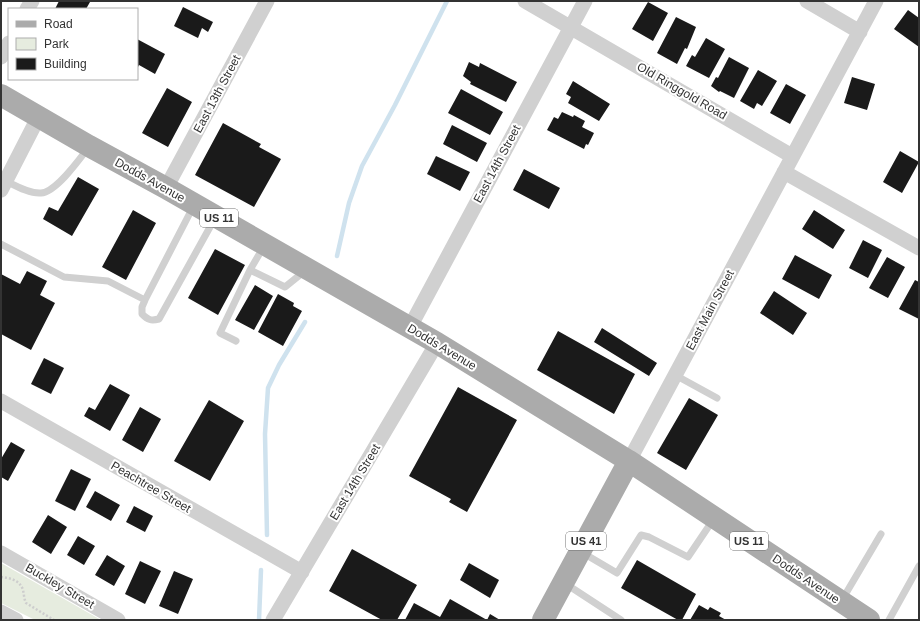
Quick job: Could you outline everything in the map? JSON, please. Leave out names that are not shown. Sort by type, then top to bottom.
[{"type":"main road","name":"Dodds Avenue","points":[[1,95],[437,343],[629,461],[869,620]]},
{"type":"main road","name":"East Main Street","points":[[543,620],[629,461]]},
{"type":"street","name":"East 13th Street","points":[[166,188],[267,1]]},
{"type":"street","name":"Old Ringgold Road","points":[[525,1],[792,156]]},
{"type":"street","name":"East 14th Street","points":[[410,327],[585,1]]},
{"type":"street","points":[[807,1],[860,32]]},
{"type":"street","name":"East Main Street","points":[[629,461],[876,1]]},
{"type":"street","points":[[1,57],[8,45]]},
{"type":"street","points":[[3,186],[39,116]]},
{"type":"street","points":[[784,172],[919,248]]},
{"type":"street","name":"East 14th Street","points":[[273,620],[437,343]]},
{"type":"street","name":"Peachtree Street","points":[[1,401],[302,572]]},
{"type":"street","name":"Buckley Street","points":[[1,553],[118,620]]},
{"type":"street","points":[[1,612],[16,620]]},
{"type":"lane","points":[[3,186],[42,193],[52,189],[69,172],[89,146]]},
{"type":"lane","points":[[195,204],[142,307],[142,314],[146,319],[152,321],[159,319],[216,216]]},
{"type":"lane","points":[[1,244],[64,277],[108,281],[145,300]]},
{"type":"lane","points":[[236,341],[220,333],[250,270],[265,244]]},
{"type":"lane","points":[[250,270],[285,287],[307,268]]},
{"type":"lane","points":[[675,375],[717,398]]},
{"type":"lane","points":[[580,551],[617,573],[641,535],[649,536],[688,557],[714,518]]},
{"type":"lane","points":[[841,602],[881,534]]},
{"type":"lane","points":[[889,620],[919,566]]},
{"type":"lane","points":[[563,583],[621,620]]},
{"type":"path","points":[[1,577],[16,581],[23,589],[26,603],[54,620]]},
{"type":"green space","points":[[1,563],[101,620],[35,620],[1,603]]},
{"type":"building","points":[[59,1],[90,2],[87,8],[56,8]]},
{"type":"building","points":[[648,2],[668,13],[653,41],[632,29]]},
{"type":"building","points":[[183,7],[213,22],[208,32],[202,28],[198,38],[174,26]]},
{"type":"building","points":[[908,10],[919,18],[919,47],[894,29]]},
{"type":"building","points":[[676,17],[696,27],[687,49],[685,48],[677,64],[657,53]]},
{"type":"building","points":[[706,38],[725,49],[709,78],[686,66],[692,55],[695,57]]},
{"type":"building","points":[[138,40],[165,54],[155,74],[139,65],[138,67]]},
{"type":"building","points":[[729,57],[749,68],[734,98],[720,91],[719,92],[711,86],[716,77],[718,78]]},
{"type":"building","points":[[469,62],[479,67],[480,63],[517,82],[506,102],[470,84],[471,82],[463,76]]},
{"type":"building","points":[[758,70],[777,81],[762,106],[757,103],[754,109],[740,101]]},
{"type":"building","points":[[852,77],[875,84],[867,110],[844,103]]},
{"type":"building","points":[[573,81],[610,104],[599,121],[568,103],[571,97],[566,94]]},
{"type":"building","points":[[786,84],[806,95],[790,124],[770,113]]},
{"type":"building","points":[[167,88],[192,102],[168,147],[142,133]]},
{"type":"building","points":[[461,89],[503,112],[490,135],[448,113]]},
{"type":"building","points":[[562,112],[573,117],[574,115],[585,121],[582,127],[594,133],[588,145],[586,144],[584,149],[547,130],[554,117],[558,119]]},
{"type":"building","points":[[223,123],[261,144],[259,147],[281,159],[254,207],[195,175]]},
{"type":"building","points":[[452,125],[487,143],[477,162],[443,144]]},
{"type":"building","points":[[900,151],[919,162],[902,193],[883,182]]},
{"type":"building","points":[[436,156],[470,172],[460,191],[427,174]]},
{"type":"building","points":[[524,169],[560,188],[549,209],[513,190]]},
{"type":"building","points":[[78,177],[99,189],[72,236],[43,219],[49,207],[58,211]]},
{"type":"building","points":[[133,210],[156,223],[126,280],[102,267]]},
{"type":"building","points":[[814,210],[845,230],[833,249],[802,229]]},
{"type":"building","points":[[863,240],[882,250],[868,278],[849,268]]},
{"type":"building","points":[[215,249],[245,265],[218,315],[188,298]]},
{"type":"building","points":[[795,255],[832,275],[819,299],[782,279]]},
{"type":"building","points":[[887,257],[905,267],[888,298],[869,288]]},
{"type":"building","points":[[27,271],[47,281],[40,295],[55,303],[31,350],[1,334],[1,274],[20,284]]},
{"type":"building","points":[[915,280],[919,282],[919,319],[899,309]]},
{"type":"building","points":[[255,285],[273,296],[254,330],[235,320]]},
{"type":"building","points":[[774,291],[807,313],[793,335],[760,313]]},
{"type":"building","points":[[278,294],[294,303],[293,306],[302,311],[283,346],[258,332]]},
{"type":"building","points":[[602,328],[657,363],[649,376],[594,342]]},
{"type":"building","points":[[558,331],[635,374],[614,414],[537,370]]},
{"type":"building","points":[[44,358],[64,368],[51,394],[31,384]]},
{"type":"building","points":[[110,384],[130,395],[110,431],[84,416],[89,407],[95,410]]},
{"type":"building","points":[[458,387],[517,420],[467,512],[449,502],[451,499],[409,476]]},
{"type":"building","points":[[689,398],[718,415],[686,470],[657,453]]},
{"type":"building","points":[[209,400],[244,421],[210,481],[174,461]]},
{"type":"building","points":[[140,407],[161,419],[143,452],[122,440]]},
{"type":"building","points":[[11,442],[25,450],[8,481],[1,477],[1,459]]},
{"type":"building","points":[[71,469],[91,479],[75,511],[55,501]]},
{"type":"building","points":[[95,491],[120,505],[111,521],[86,507]]},
{"type":"building","points":[[134,506],[153,516],[145,532],[126,522]]},
{"type":"building","points":[[48,515],[67,527],[51,554],[32,542]]},
{"type":"building","points":[[78,536],[95,546],[84,565],[67,555]]},
{"type":"building","points":[[352,549],[417,585],[397,620],[382,620],[329,591]]},
{"type":"building","points":[[107,555],[125,566],[114,586],[95,575]]},
{"type":"building","points":[[637,560],[696,594],[682,620],[678,620],[621,588]]},
{"type":"building","points":[[140,561],[161,571],[145,604],[125,594]]},
{"type":"building","points":[[469,563],[499,580],[490,598],[460,580]]},
{"type":"building","points":[[174,571],[193,579],[178,614],[159,606]]},
{"type":"building","points":[[450,599],[487,620],[405,620],[414,603],[440,617]]},
{"type":"building","points":[[699,605],[708,610],[710,607],[721,613],[719,616],[726,620],[690,620]]},
{"type":"building","points":[[490,614],[500,620],[487,620]]},
{"type":"waterway","points":[[337,256],[349,203],[362,166],[395,105],[447,1]]},
{"type":"waterway","points":[[267,535],[265,434],[268,388],[279,365],[305,322]]},
{"type":"waterway","points":[[259,620],[261,570]]}]
